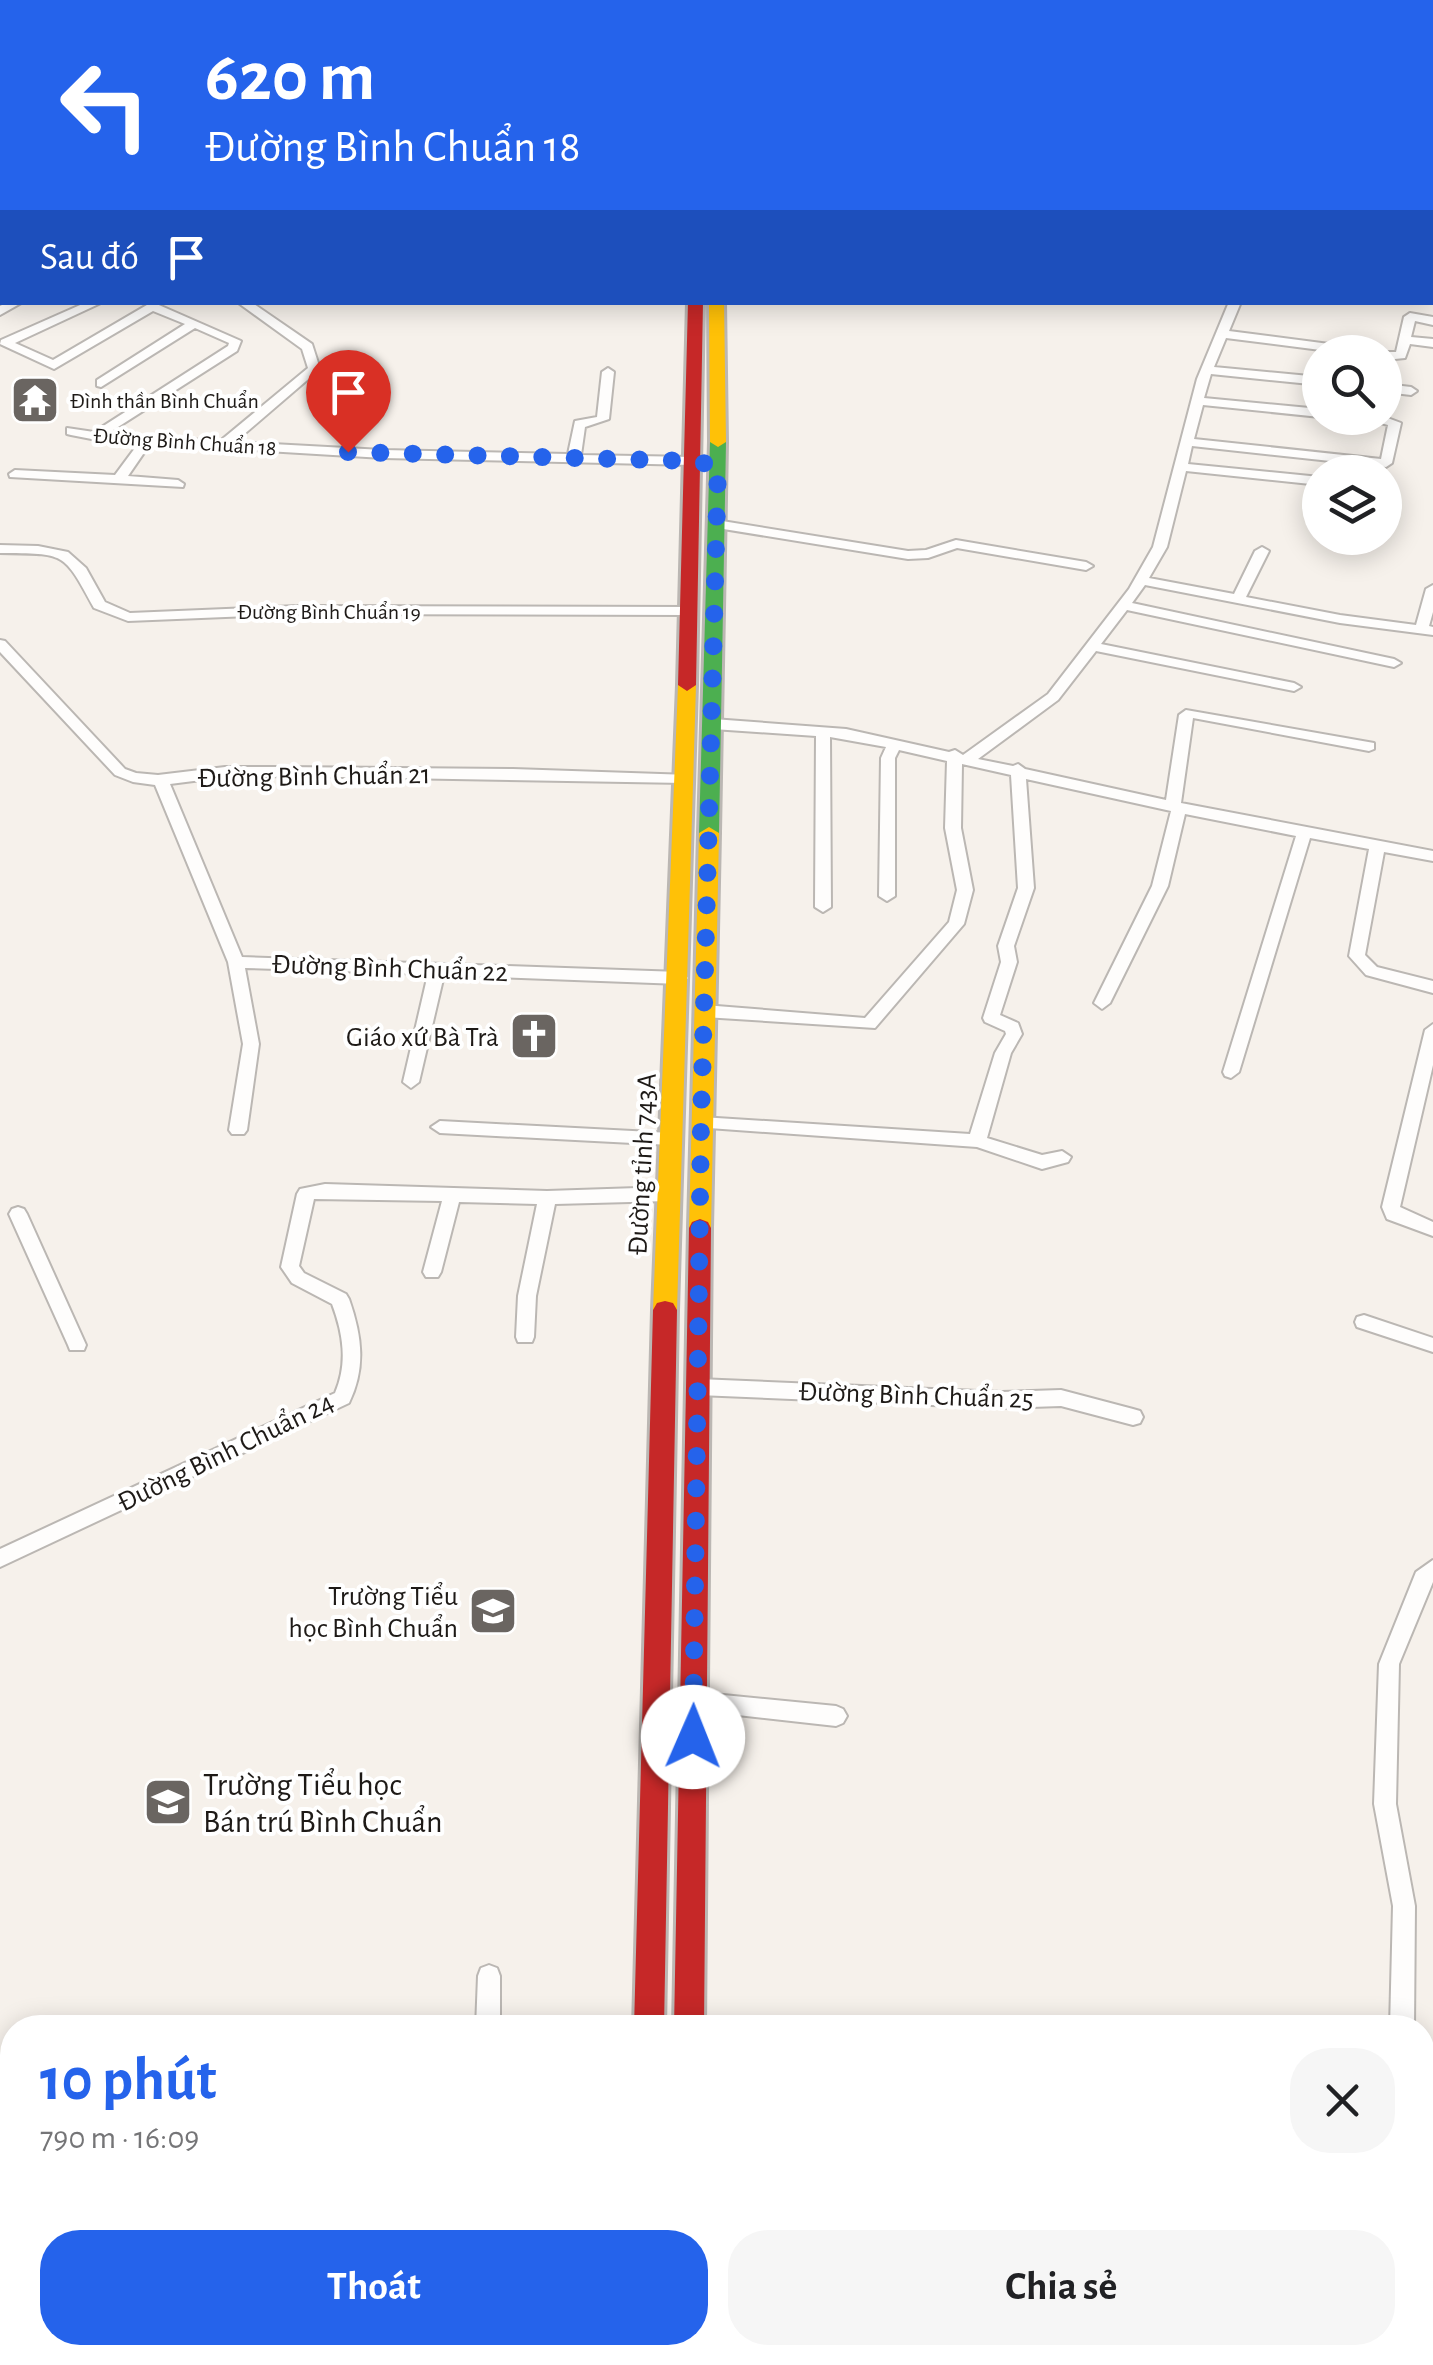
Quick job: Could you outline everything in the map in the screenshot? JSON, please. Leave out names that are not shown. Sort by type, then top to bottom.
[{"type":"main road","name":"Đường tỉnh 743A","points":[[650,2015],[668,1194],[680,978],[696,305]]},
{"type":"main road","name":"Đường tỉnh 743A","points":[[689,2015],[701,1123],[718,466],[716,305]]},
{"type":"main road","points":[[674,1090],[702,1090]]},
{"type":"street","points":[[91,305],[5,342],[54,364],[152,306],[236,344],[96,436]]},
{"type":"street","points":[[224,444],[314,368],[308,348],[246,305]]},
{"type":"street","points":[[704,1011],[869,1024],[956,924],[965,890],[953,828],[962,757],[1052,697],[1123,605],[1160,547],[1207,370],[1235,305]]},
{"type":"street","points":[[1402,346],[1410,317],[1433,321]]},
{"type":"street","points":[[101,383],[194,324]]},
{"type":"street","points":[[1222,334],[1302,344]]},
{"type":"street","points":[[1404,340],[1433,343]]},
{"type":"street","points":[[1207,370],[1302,380]]},
{"type":"street","points":[[574,458],[579,424],[602,419],[608,372]]},
{"type":"street","points":[[1402,390],[1411,391]]},
{"type":"street","points":[[1199,401],[1302,411]]},
{"type":"street","name":"Đường Bình Chuẩn 18","points":[[71,431],[148,440],[398,455],[693,461],[718,466]]},
{"type":"street","points":[[1189,442],[1386,463],[1392,435]]},
{"type":"street","points":[[118,479],[148,440]]},
{"type":"street","points":[[1182,467],[1302,479]]},
{"type":"street","points":[[16,474],[178,484]]},
{"type":"street","points":[[716,524],[908,555],[928,554],[956,544],[1086,566]]},
{"type":"street","name":"Đường Bình Chuẩn 19","points":[[0,549],[67,554],[82,568],[99,605],[128,617],[299,610],[690,611]]},
{"type":"street","points":[[1237,601],[1262,552]]},
{"type":"street","points":[[1140,580],[1237,601],[1427,630],[1433,589]]},
{"type":"street","points":[[1123,605],[1394,662]]},
{"type":"street","name":"Đường Bình Chuẩn 21","points":[[0,644],[6,659],[120,772],[135,780],[160,781],[206,772],[686,778]]},
{"type":"street","points":[[1092,646],[1294,687]]},
{"type":"street","points":[[1102,1003],[1160,886],[1176,806],[1186,715],[1192,712],[1369,746]]},
{"type":"street","points":[[713,724],[823,731],[895,743],[1304,833],[1433,856]]},
{"type":"street","points":[[823,731],[823,908]]},
{"type":"street","points":[[888,896],[888,758],[895,743]]},
{"type":"street","points":[[977,1141],[1003,1052],[1014,1030],[991,1018],[1009,962],[1006,946],[1026,888],[1018,769]]},
{"type":"street","name":"Đường Bình Chuẩn 22","points":[[160,781],[236,962],[680,978]]},
{"type":"street","points":[[1232,1072],[1304,833]]},
{"type":"street","points":[[1377,847],[1356,956],[1372,971],[1433,987]]},
{"type":"street","points":[[236,962],[251,1044],[238,1130]]},
{"type":"street","points":[[411,1082],[437,970]]},
{"type":"street","points":[[1432,1041],[1391,1207],[1393,1214],[1433,1229]]},
{"type":"street","points":[[1414,1112],[1433,1117]]},
{"type":"street","points":[[701,1123],[977,1141],[1042,1162],[1062,1157]]},
{"type":"street","points":[[440,1127],[671,1139]]},
{"type":"street","name":"Đường Bình Chuẩn 24","points":[[0,1558],[342,1398],[352,1378],[353,1348],[340,1300],[298,1278],[290,1268],[306,1194],[324,1191],[547,1198],[668,1194]]},
{"type":"street","points":[[432,1272],[452,1196]]},
{"type":"street","points":[[525,1336],[527,1296],[547,1198]]},
{"type":"street","points":[[18,1214],[77,1345]]},
{"type":"street","points":[[1364,1322],[1433,1345]]},
{"type":"street","name":"Đường Bình Chuẩn 25","points":[[698,1386],[1002,1400],[1061,1398],[1133,1417]]},
{"type":"street","points":[[1402,2015],[1404,1906],[1386,1804],[1389,1664],[1423,1578],[1433,1569]]},
{"type":"street","points":[[693,1701],[836,1716]]},
{"type":"street","points":[[488,2015],[489,1976]]},
{"type":"traffic: fast","points":[[709,833],[718,442]]},
{"type":"traffic: slow","points":[[716,305],[718,442]]},
{"type":"traffic: slow","points":[[665,1310],[687,685]]},
{"type":"traffic: slow","points":[[700,1228],[709,833]]},
{"type":"traffic: jam","points":[[687,685],[696,305]]},
{"type":"traffic: jam","points":[[689,2015],[700,1228]]},
{"type":"traffic: jam","points":[[649,2015],[665,1310]]},
{"type":"place","name":"Đình thần Bình Chuẩn","points":[[35,400]]},
{"type":"place","name":"Giáo xứ Bà Trà","points":[[534,1036]]},
{"type":"place","name":"Trường Tiểu học Bình Chuẩn","points":[[493,1611]]},
{"type":"place","name":"Trường Tiểu học Bán trú Bình Chuẩn","points":[[168,1802]]},
{"type":"route","points":[[348,452],[693,461],[718,466],[701,1123],[693,1737]]}]
